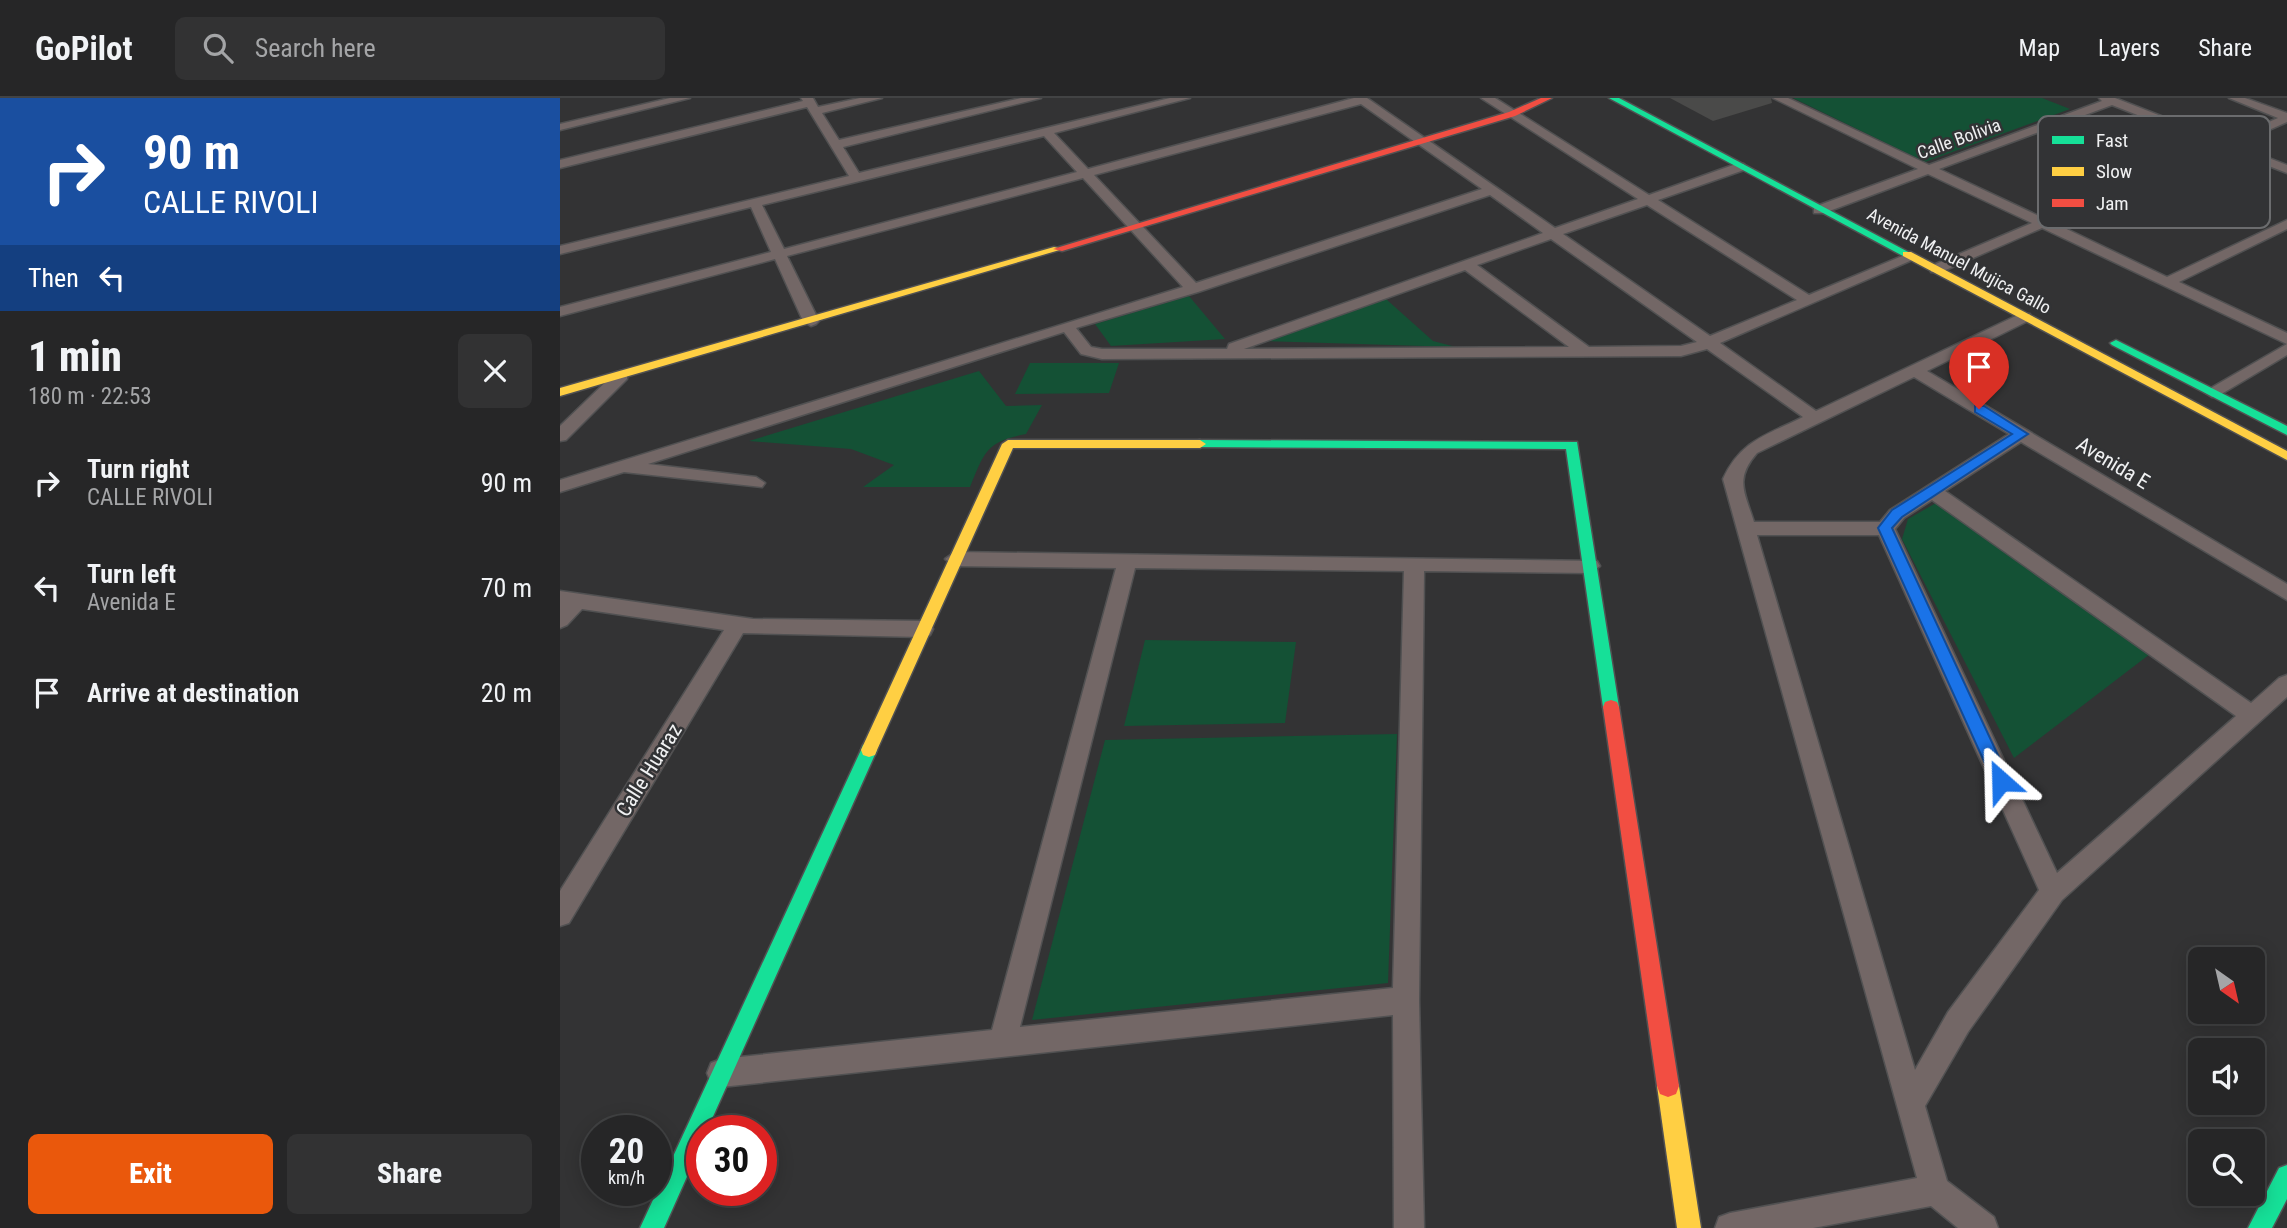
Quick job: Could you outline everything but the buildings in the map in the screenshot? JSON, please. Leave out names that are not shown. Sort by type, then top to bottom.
[{"type":"street","points":[[560,127],[684,98]]},
{"type":"street","points":[[560,164],[810,104],[876,98]]},
{"type":"street","points":[[835,145],[1017,100],[1035,98]]},
{"type":"street","points":[[1131,98],[1143,109]]},
{"type":"street","points":[[560,250],[1184,98]]},
{"type":"street","points":[[1487,98],[1807,300]]},
{"type":"street","points":[[560,392],[1133,228],[1512,114],[1548,98]]},
{"type":"street","name":"Avenida Manuel Mujica Gallo","points":[[1613,98],[1819,210],[1936,269],[2287,456]]},
{"type":"street","name":"Avenida Manuel Mujica Gallo","points":[[1644,98],[1980,273]]},
{"type":"street","points":[[1779,98],[2038,223]]},
{"type":"street","points":[[2235,98],[2287,118]]},
{"type":"street","points":[[560,312],[1361,99],[1814,417]]},
{"type":"street","points":[[2109,99],[2152,116]]},
{"type":"street","name":"Calle Bolivia","points":[[2068,116],[2109,99]]},
{"type":"street","points":[[810,104],[856,178]]},
{"type":"street","points":[[2270,125],[2287,118]]},
{"type":"street","name":"Calle Bolivia","points":[[1819,210],[2038,128]]},
{"type":"street","points":[[1048,132],[1133,228],[1193,289]]},
{"type":"street","points":[[2270,163],[2287,169]]},
{"type":"street","points":[[1221,352],[1740,167]]},
{"type":"street","points":[[560,486],[1067,326],[1193,289],[1492,190]]},
{"type":"street","points":[[755,202],[811,321]]},
{"type":"street","points":[[2166,283],[2287,224]]},
{"type":"street","points":[[1936,269],[2038,225]]},
{"type":"street","points":[[2049,228],[2287,339]]},
{"type":"street","points":[[1067,326],[1086,351],[1102,354],[1682,351],[1912,257]]},
{"type":"street","points":[[1466,264],[1586,352]]},
{"type":"street","points":[[1983,1228],[1935,1190],[1732,479],[1740,461],[1751,449],[2025,317]]},
{"type":"street","points":[[2102,335],[2287,431]]},
{"type":"street","points":[[2212,392],[2287,349]]},
{"type":"street","name":"Avenida E","points":[[1916,371],[2287,593]]},
{"type":"street","points":[[560,436],[621,376]]},
{"type":"street","points":[[1746,530],[1885,528],[1897,514],[2021,434]]},
{"type":"street","points":[[652,1228],[1008,444],[1572,445],[1689,1228]]},
{"type":"street","points":[[621,467],[755,483]]},
{"type":"street","points":[[1933,492],[2253,716]]},
{"type":"street","points":[[1885,528],[2053,892]]},
{"type":"street","points":[[955,559],[1590,566]]},
{"type":"street","points":[[1002,1043],[1126,561]]},
{"type":"street","points":[[1409,1228],[1406,1000],[1414,564]]},
{"type":"street","points":[[560,620],[569,599],[738,625],[923,628]]},
{"type":"street","name":"Calle Huaraz","points":[[560,914],[570,880],[738,625]]},
{"type":"street","points":[[1910,1105],[1958,1022],[2053,892],[2287,684]]},
{"type":"street","points":[[722,1073],[1406,1000]]},
{"type":"street","points":[[2260,1228],[2287,1176]]},
{"type":"street","points":[[1730,1228],[1935,1190]]},
{"type":"green space","points":[[1793,98],[2042,98],[2070,109],[2051,116],[2038,116],[2038,121],[1925,162]]},
{"type":"green space","points":[[1189,296],[1225,339],[1111,346],[1095,324]]},
{"type":"green space","points":[[1386,299],[1433,341],[1456,347],[1262,341]]},
{"type":"green space","points":[[1030,363],[1119,363],[1109,393],[1015,394]]},
{"type":"green space","points":[[979,371],[1006,406],[1042,405],[1026,434],[1002,441],[989,450],[970,487],[863,487],[894,465],[851,449],[749,441]]},
{"type":"green space","points":[[1936,503],[2150,654],[2014,758],[1902,539],[1908,519]]},
{"type":"green space","points":[[1145,640],[1296,642],[1285,723],[1124,726]]},
{"type":"green space","points":[[1397,734],[1388,983],[1032,1020],[1105,740]]},
{"type":"traffic: fast","points":[[1613,98],[1907,254]]},
{"type":"traffic: fast","points":[[2116,343],[2287,431]]},
{"type":"traffic: fast","points":[[1200,444],[1572,445],[1611,707]]},
{"type":"traffic: fast","points":[[652,1228],[869,750]]},
{"type":"traffic: fast","points":[[2260,1228],[2287,1176]]},
{"type":"traffic: slow","points":[[560,392],[1058,249]]},
{"type":"traffic: slow","points":[[1907,254],[2287,456]]},
{"type":"traffic: slow","points":[[869,750],[1008,444],[1200,444]]},
{"type":"traffic: slow","points":[[1668,1086],[1689,1228]]},
{"type":"traffic: jam","points":[[1058,249],[1512,114],[1548,98]]},
{"type":"traffic: jam","points":[[1611,707],[1668,1086]]},
{"type":"route","points":[[1979,409],[2021,434],[1897,514],[1885,528],[2001,781]]}]
